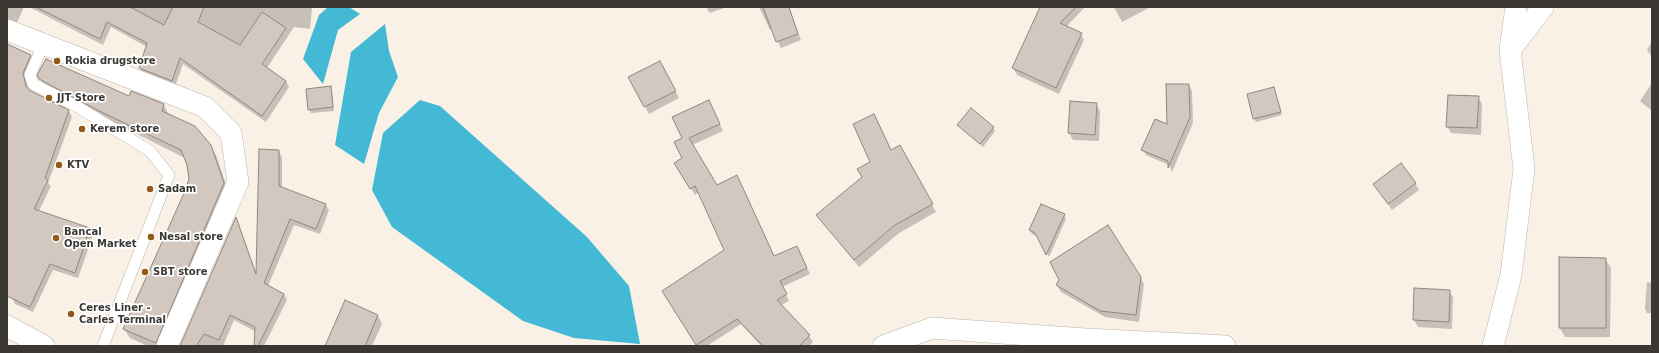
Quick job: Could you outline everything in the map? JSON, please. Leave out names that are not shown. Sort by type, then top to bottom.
[{"type":"street","points":[[1493,346],[1511,275],[1524,169],[1510,50],[1516,7]]},
{"type":"street","points":[[1510,50],[1543,7]]},
{"type":"street","points":[[7,30],[204,107],[231,133],[238,182],[167,346]]},
{"type":"street","points":[[7,326],[44,346]]},
{"type":"street","points":[[883,346],[932,328],[1086,339],[1225,346]]},
{"type":"lane","points":[[43,45],[30,75],[33,84],[78,107],[150,151],[169,175],[103,346]]},
{"type":"water","points":[[328,7],[349,7],[360,14],[338,30],[323,84],[303,59],[319,15]]},
{"type":"water","points":[[385,24],[389,51],[398,77],[379,113],[364,164],[335,145],[351,52]]},
{"type":"water","points":[[420,100],[440,106],[587,237],[629,286],[640,344],[574,338],[523,321],[392,227],[372,190],[383,133]]},
{"type":"building","points":[[36,7],[130,7],[164,25],[173,7],[204,7],[198,22],[240,45],[262,12],[286,28],[262,64],[286,81],[262,116],[180,58],[172,81],[139,68],[147,43],[107,22],[100,39]]},
{"type":"building","points":[[763,7],[789,7],[798,34],[776,42]]},
{"type":"building","points":[[1040,7],[1076,7],[1060,23],[1082,33],[1056,88],[1012,68]]},
{"type":"building","points":[[7,44],[31,55],[23,73],[26,86],[29,90],[69,110],[45,178],[48,180],[34,209],[90,228],[75,273],[50,264],[30,307],[7,296]]},
{"type":"building","points":[[46,59],[129,96],[131,91],[164,104],[162,111],[195,126],[211,145],[224,183],[156,343],[123,329],[185,191],[189,179],[187,165],[181,150],[97,110],[39,79],[37,75]]},
{"type":"building","points":[[660,61],[676,91],[644,107],[628,77]]},
{"type":"building","points":[[1166,84],[1189,84],[1190,117],[1168,168],[1168,161],[1141,150],[1155,119],[1167,124]]},
{"type":"building","points":[[331,86],[333,107],[308,110],[306,89]]},
{"type":"building","points":[[1274,87],[1281,112],[1253,119],[1247,94]]},
{"type":"building","points":[[1448,95],[1479,96],[1477,128],[1446,127]]},
{"type":"building","points":[[709,100],[720,124],[689,138],[717,185],[737,175],[774,256],[797,246],[807,268],[780,281],[787,294],[777,300],[810,335],[799,346],[763,346],[737,319],[696,345],[662,291],[724,250],[695,186],[690,189],[674,163],[682,158],[674,142],[682,138],[672,117]]},
{"type":"building","points":[[1070,101],[1097,103],[1095,135],[1068,133]]},
{"type":"building","points":[[971,108],[994,127],[980,144],[957,125]]},
{"type":"building","points":[[874,114],[891,150],[900,145],[933,204],[895,225],[854,260],[816,215],[862,177],[857,169],[870,162],[853,124]]},
{"type":"building","points":[[259,149],[279,150],[279,186],[326,204],[316,229],[290,219],[264,283],[284,294],[258,346],[254,346],[255,327],[230,315],[219,340],[204,334],[196,346],[180,346],[236,217],[256,274]]},
{"type":"building","points":[[1401,163],[1416,183],[1388,204],[1373,184]]},
{"type":"building","points":[[1041,204],[1065,214],[1046,255],[1035,233],[1029,230]]},
{"type":"building","points":[[1108,225],[1141,277],[1136,315],[1100,311],[1056,285],[1059,280],[1050,262]]},
{"type":"building","points":[[1559,257],[1606,258],[1606,328],[1559,328]]},
{"type":"building","points":[[1414,288],[1450,290],[1449,322],[1413,320]]},
{"type":"building","points":[[345,300],[378,315],[365,346],[325,346]]},
{"type":"place","name":"Rokia drugstore","points":[[57,61]]},
{"type":"place","name":"JJT Store","points":[[49,98]]},
{"type":"place","name":"Kerem store","points":[[82,129]]},
{"type":"place","name":"KTV","points":[[59,165]]},
{"type":"place","name":"Sadam","points":[[150,189]]},
{"type":"place","name":"Nesal store","points":[[151,237]]},
{"type":"place","name":"Bancal Open Market","points":[[56,238]]},
{"type":"place","name":"SBT store","points":[[145,272]]},
{"type":"place","name":"Ceres Liner - Carles Terminal","points":[[71,314]]}]
